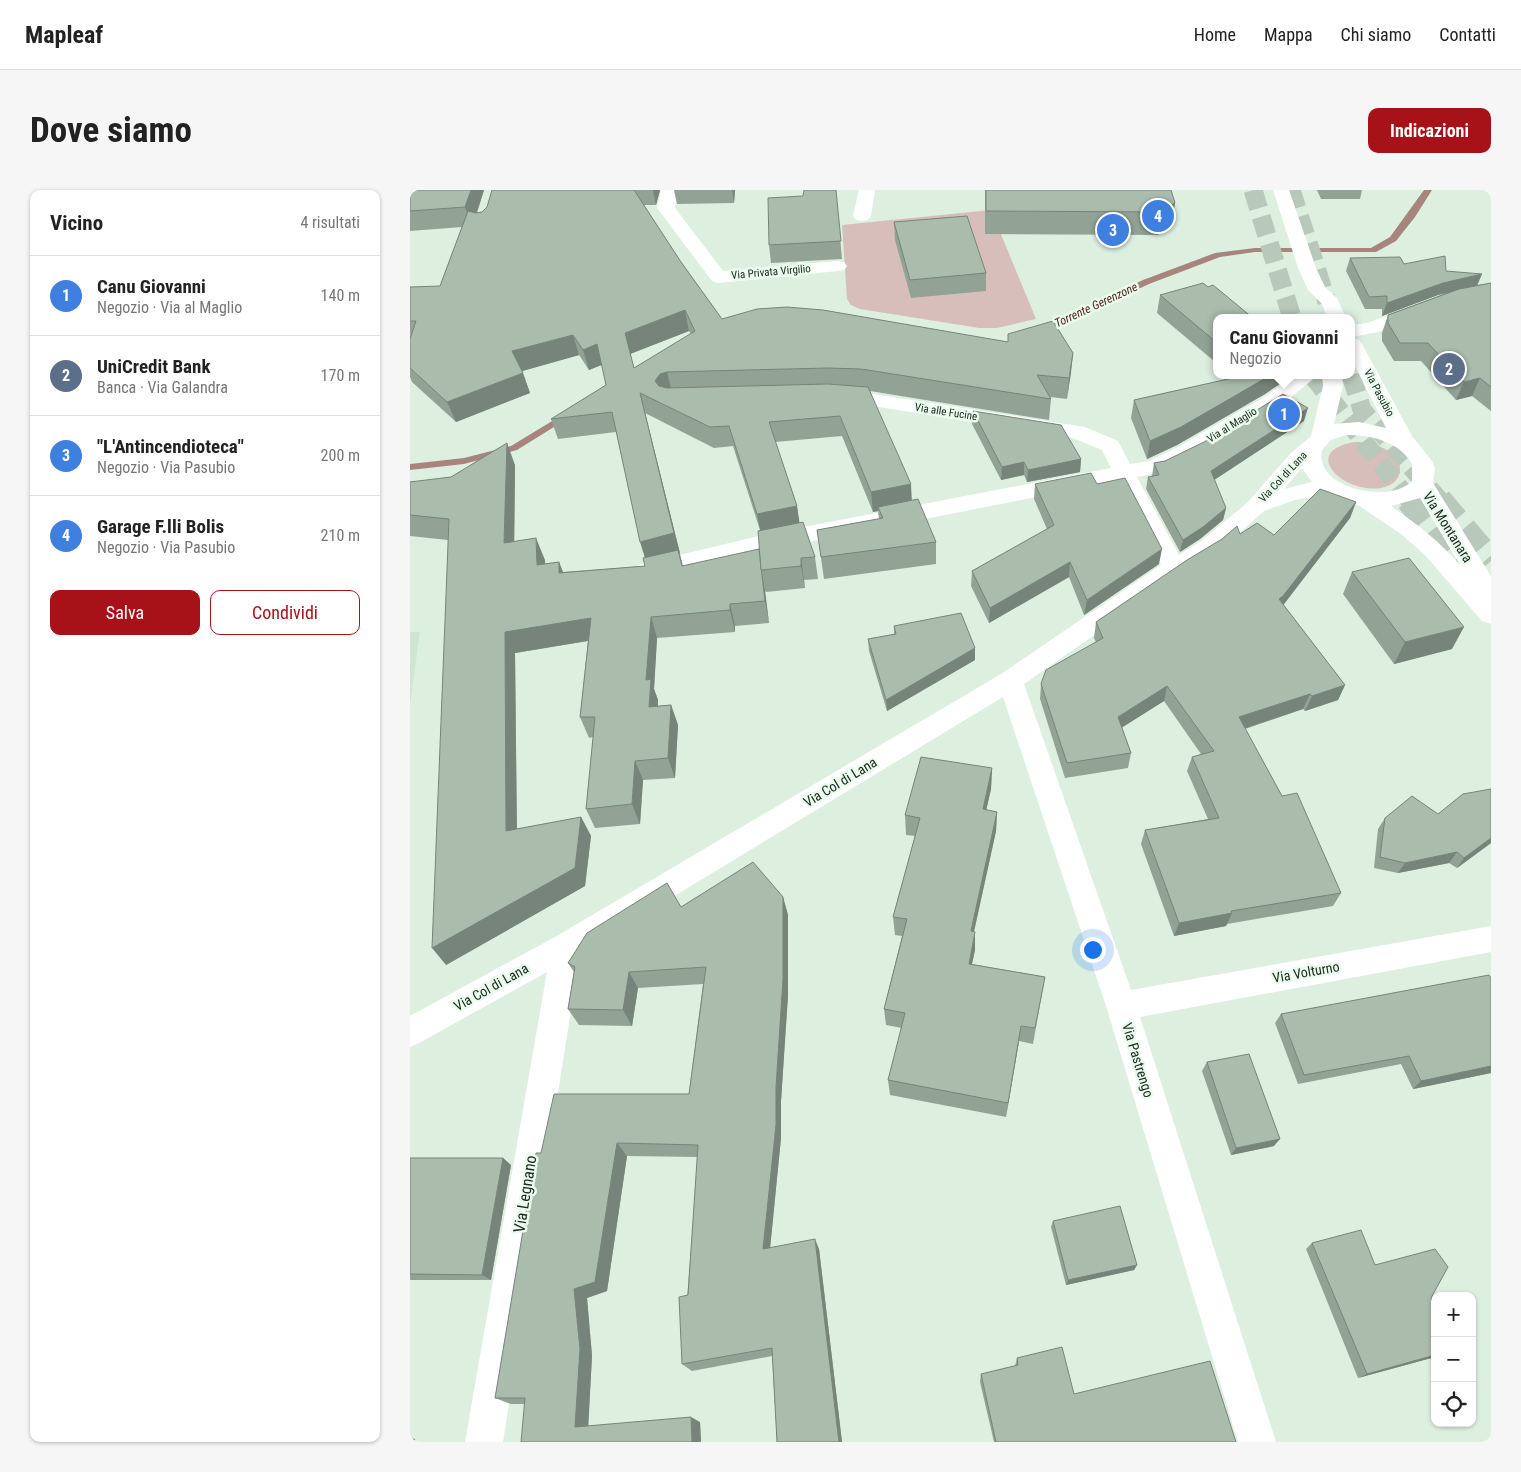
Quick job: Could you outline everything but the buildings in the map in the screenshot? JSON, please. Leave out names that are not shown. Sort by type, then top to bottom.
[{"type":"street","name":"Via Privata Virgilio","points":[[669,190],[666,208],[718,277],[838,266]]},
{"type":"street","points":[[862,216],[867,190]]},
{"type":"street","points":[[1281,190],[1307,268],[1317,290],[1330,302],[1335,314]]},
{"type":"street","points":[[1316,314],[1312,302],[1317,290]]},
{"type":"street","points":[[1355,331],[1371,328],[1446,301],[1491,291]]},
{"type":"street","name":"Via Pasubio","points":[[1355,350],[1406,443]]},
{"type":"street","name":"Via al Maglio","points":[[626,576],[766,542],[1154,467],[1180,456],[1288,391],[1303,379]]},
{"type":"street","points":[[1317,442],[1333,431],[1362,428],[1378,431],[1406,443],[1421,459],[1424,467],[1422,483],[1413,492],[1400,498],[1384,501],[1366,500],[1343,494],[1321,479],[1312,468],[1310,457],[1317,442],[1333,386],[1332,379]]},
{"type":"street","name":"Via alle Fucine","points":[[820,396],[860,398],[1078,432],[1110,446],[1174,568]]},
{"type":"street","name":"Via Col di Lana","points":[[410,1032],[566,946],[1010,681],[1174,568],[1209,547],[1255,508],[1299,458],[1317,442]]},
{"type":"street","name":"Via Montanara","points":[[1422,483],[1491,596]]},
{"type":"street","name":"Via Col di Lana","points":[[1255,508],[1292,492],[1332,488]]},
{"type":"street","name":"Via Montanara","points":[[1366,500],[1409,529],[1433,549],[1491,615]]},
{"type":"street","name":"Via Pastrengo","points":[[1010,681],[1121,1006],[1257,1442]]},
{"type":"street","name":"Via Volturno","points":[[1121,1006],[1491,939]]},
{"type":"street","name":"Via Legnano","points":[[484,1442],[566,946]]},
{"type":"shaded area","points":[[991,210],[1036,319],[997,328],[979,328],[860,309],[851,305],[847,299],[842,225]]},
{"type":"shaded area","points":[[1355,442],[1376,445],[1394,456],[1400,467],[1398,478],[1388,486],[1367,488],[1353,485],[1341,478],[1333,471],[1329,462],[1330,454],[1338,447]]},
{"type":"shaded area","points":[[410,632],[420,632],[410,704]]},
{"type":"waterway","name":"Torrente Gerenzone","points":[[1040,332],[1146,282],[1218,255],[1255,250],[1373,250],[1393,239],[1412,215],[1428,190]]},
{"type":"waterway","name":"Torrente Gerenzone","points":[[410,467],[464,461],[514,448],[567,415]]},
{"type":"tunnel","points":[[1253,190],[1291,314]]},
{"type":"tunnel","points":[[1291,190],[1327,302]]},
{"type":"tunnel","points":[[1315,379],[1410,501]]},
{"type":"tunnel","points":[[1352,379],[1362,410],[1440,501]]},
{"type":"tunnel","points":[[1409,500],[1491,606]]},
{"type":"tunnel","points":[[1439,500],[1491,561]]},
{"type":"place","name":"Garage F.lli Bolis","points":[[1158,216]]},
{"type":"place","name":"\"L'Antincendioteca\"","points":[[1113,230]]},
{"type":"place","name":"UniCredit Bank","points":[[1449,369]]},
{"type":"place","name":"Canu Giovanni","points":[[1284,414]]}]
